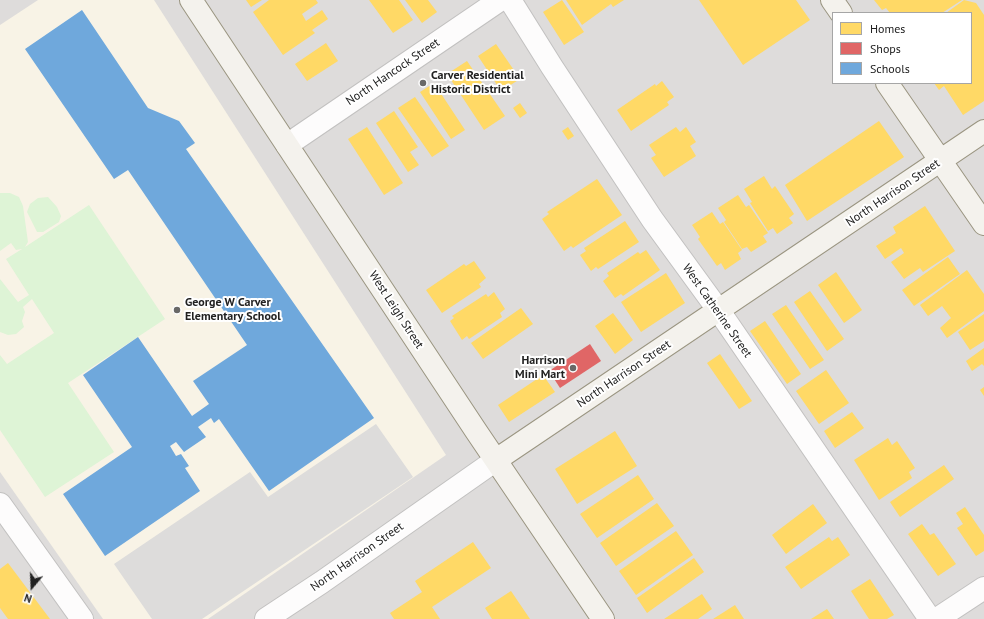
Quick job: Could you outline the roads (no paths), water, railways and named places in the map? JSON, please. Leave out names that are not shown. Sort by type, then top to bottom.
[{"type":"main road","name":"West Leigh Street","points":[[191,0],[603,619]]},
{"type":"main road","points":[[832,0],[840,12]]},
{"type":"main road","points":[[888,84],[984,224]]},
{"type":"main road","name":"North Harrison Street","points":[[496,460],[984,131]]},
{"type":"street","name":"North Hancock Street","points":[[287,145],[500,0]]},
{"type":"street","name":"West Catherine Street","points":[[510,0],[552,67],[652,218],[719,311],[930,619]]},
{"type":"street","name":"North Harrison Street","points":[[266,619],[322,582],[496,460]]},
{"type":"street","points":[[0,504],[82,619]]},
{"type":"street","points":[[937,619],[984,588]]},
{"type":"place","name":"Carver Residential Historic District","points":[[423,83]]},
{"type":"place","name":"George W Carver Elementary School","points":[[177,310]]},
{"type":"place","name":"Harrison Mini Mart","points":[[573,368]]}]
